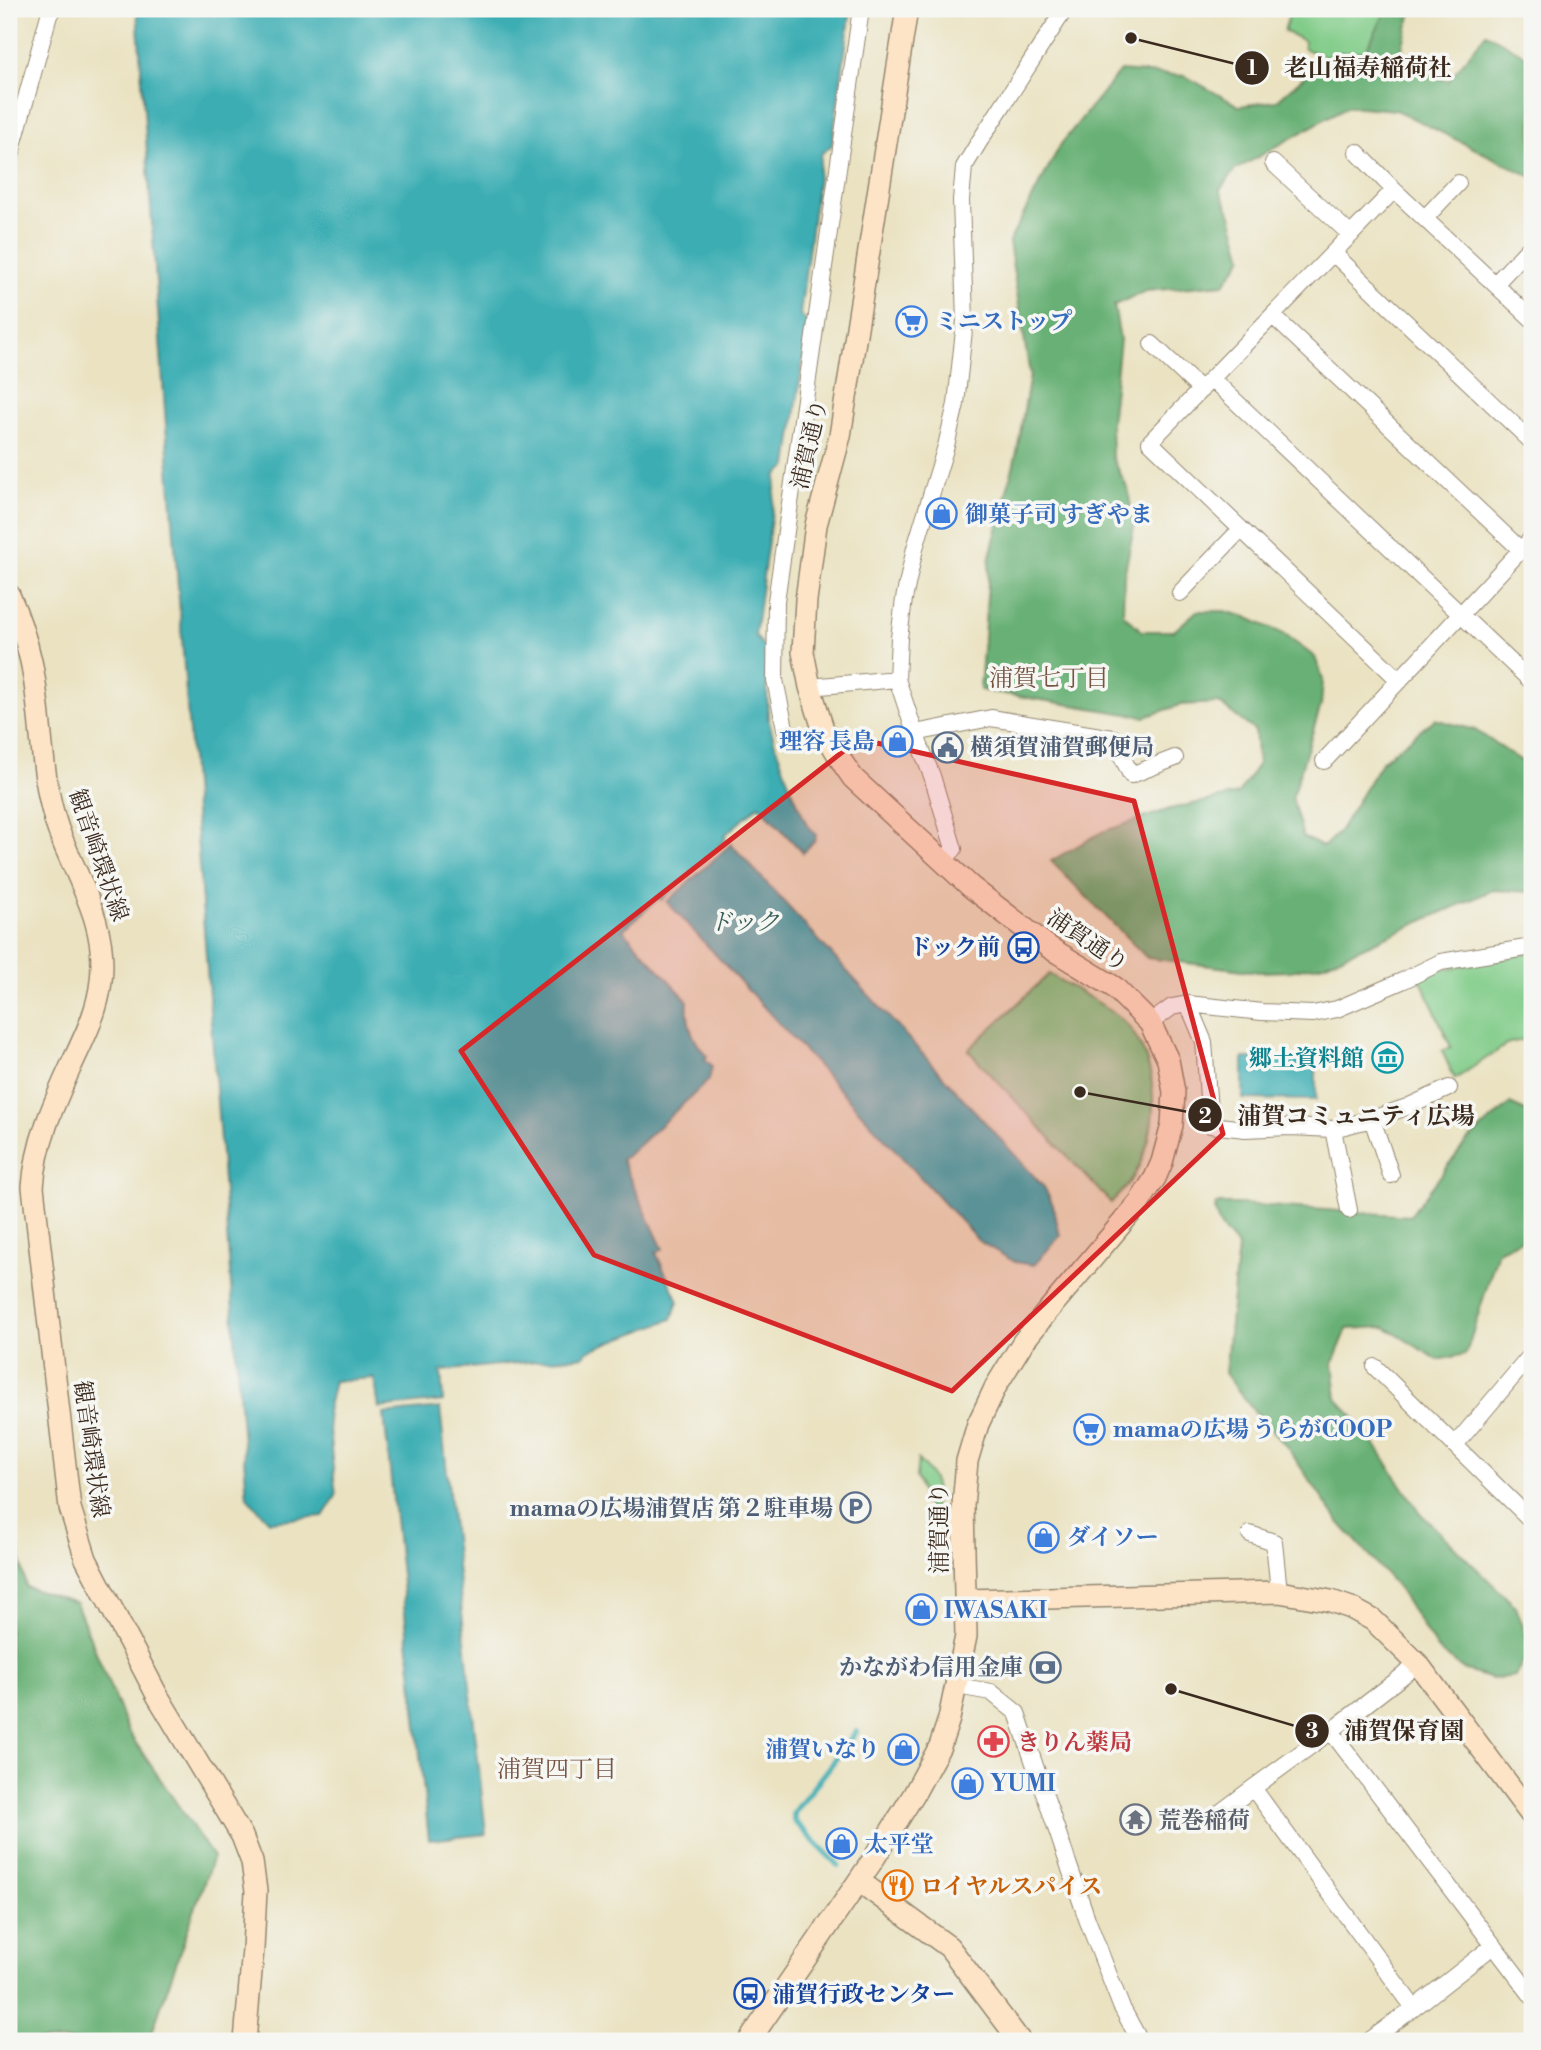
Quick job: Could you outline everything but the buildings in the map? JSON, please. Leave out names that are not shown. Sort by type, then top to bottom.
[{"type":"main road","name":"浦賀通り","points":[[749,2041],[859,1881],[914,1794],[940,1746],[957,1686],[966,1636],[963,1506],[967,1461],[978,1424],[996,1386],[1023,1342],[1139,1203],[1155,1178],[1172,1125],[1174,1092],[1168,1060],[1150,1023],[1114,987],[1050,948],[988,901],[865,790],[849,772],[823,729],[810,687],[803,652],[806,600],[816,525],[841,436],[907,9]]},
{"type":"main road","name":"観音崎環状線","points":[[9,595],[31,660],[44,775],[58,828],[89,896],[101,941],[103,961],[93,1017],[43,1133],[35,1162],[33,1186],[70,1508],[86,1559],[157,1695],[242,1836],[252,1862],[256,1891],[245,2041]]},
{"type":"main road","points":[[965,1600],[1279,1592],[1332,1601],[1352,1608],[1373,1620],[1418,1664],[1532,1816]]},
{"type":"main road","points":[[859,1881],[949,1947],[1020,2041]]},
{"type":"street","points":[[9,166],[49,15],[53,9]]},
{"type":"street","points":[[805,742],[786,733],[783,720],[775,680],[776,601],[860,9]]},
{"type":"street","points":[[942,862],[954,849],[932,776],[897,679],[904,599],[915,548],[956,404],[965,321],[961,200],[964,167],[1065,9]]},
{"type":"street","points":[[1357,152],[1532,319]]},
{"type":"street","points":[[1273,163],[1351,235]]},
{"type":"street","points":[[1425,218],[1458,183]]},
{"type":"street","points":[[1394,190],[1150,442],[1400,681]]},
{"type":"street","points":[[1494,284],[1532,245]]},
{"type":"street","points":[[1333,253],[1532,442]]},
{"type":"street","points":[[1273,316],[1527,544],[1324,761]]},
{"type":"street","points":[[1152,344],[1207,384],[1461,614],[1532,682]]},
{"type":"street","points":[[1180,593],[1241,529]]},
{"type":"street","points":[[810,687],[897,679]]},
{"type":"street","points":[[915,733],[991,718],[1113,738],[1131,775],[1175,758]]},
{"type":"street","points":[[1150,1023],[1172,1007],[1188,1004],[1313,1014],[1337,1009],[1402,982],[1441,962],[1532,947]]},
{"type":"street","points":[[1188,1004],[1204,1042],[1210,1125],[1245,1129],[1333,1129],[1407,1107],[1449,1088]]},
{"type":"street","points":[[1371,1119],[1391,1175]]},
{"type":"street","points":[[1333,1129],[1349,1210]]},
{"type":"street","points":[[1455,1444],[1532,1354]]},
{"type":"street","points":[[1375,1367],[1532,1521]]},
{"type":"street","points":[[1250,1534],[1274,1542],[1279,1592]]},
{"type":"street","points":[[1217,1815],[1418,1664]]},
{"type":"street","points":[[957,1686],[991,1692],[1017,1713],[1087,1919],[1121,2006],[1140,2041]]},
{"type":"street","points":[[1331,1731],[1532,1996]]},
{"type":"street","points":[[1253,1788],[1414,2008]]},
{"type":"street","points":[[1369,2041],[1493,1946]]},
{"type":"highlighted area","points":[[859,739],[1134,801],[1223,1134],[952,1391],[594,1255],[461,1051]]},
{"type":"green space","points":[[1291,9],[1388,9],[1365,61],[1349,69],[1304,48],[1305,41],[1284,31]]},
{"type":"green space","points":[[1387,9],[1412,9],[1398,63],[1448,81],[1486,33],[1532,59],[1532,177],[1396,110],[1348,106],[1235,170],[1220,190],[1231,215],[1243,257],[1224,284],[1146,291],[1114,305],[1120,339],[1111,424],[1112,457],[1128,489],[1134,527],[1124,576],[1123,614],[1142,631],[1174,631],[1197,611],[1224,611],[1246,617],[1284,634],[1315,657],[1323,680],[1321,705],[1292,798],[1303,837],[1323,847],[1338,833],[1382,761],[1435,719],[1475,730],[1532,768],[1532,892],[1493,890],[1324,964],[1290,971],[1259,972],[1147,958],[1051,861],[1102,832],[1170,809],[1238,794],[1258,765],[1255,731],[1219,703],[1180,705],[1145,717],[980,690],[990,556],[1017,452],[1030,375],[1009,242],[1061,144],[1120,71],[1185,76],[1239,106],[1276,101],[1332,53],[1365,52]]},
{"type":"green space","points":[[1532,952],[1532,1038],[1509,1043],[1455,1079],[1442,1051],[1451,1047],[1420,978],[1434,971]]},
{"type":"green space","points":[[1049,974],[1123,1020],[1147,1062],[1153,1100],[1149,1138],[1133,1178],[1111,1203],[968,1050]]},
{"type":"green space","points":[[1510,1104],[1532,1114],[1532,1235],[1498,1251],[1466,1354],[1438,1360],[1385,1327],[1347,1329],[1333,1363],[1337,1399],[1366,1431],[1420,1513],[1516,1607],[1531,1649],[1515,1676],[1491,1679],[1465,1670],[1437,1649],[1395,1584],[1337,1520],[1287,1447],[1225,1373],[1238,1247],[1222,1227],[1215,1210],[1216,1204],[1241,1204],[1410,1216],[1467,1141]]},
{"type":"green space","points":[[918,1460],[934,1481],[932,1519],[916,1477]]},
{"type":"green space","points":[[9,1499],[26,1587],[76,1603],[129,1733],[213,1857],[149,2041],[9,2041]]},
{"type":"water","points":[[137,9],[851,9],[832,145],[821,154],[800,314],[808,324],[788,466],[777,475],[755,636],[766,649],[768,718],[775,744],[807,825],[816,834],[815,840],[803,853],[759,805],[724,836],[726,839],[662,900],[659,898],[623,930],[688,1001],[691,1030],[697,1044],[707,1056],[705,1059],[712,1066],[709,1080],[621,1159],[663,1249],[656,1253],[678,1301],[672,1319],[587,1351],[585,1356],[441,1371],[443,1401],[379,1408],[374,1378],[334,1381],[327,1411],[336,1496],[323,1516],[269,1521],[247,1497]]},
{"type":"water","name":"ドック","points":[[731,844],[1044,1187],[1053,1205],[1060,1236],[1034,1265],[1015,1262],[979,1241],[667,902]]},
{"type":"water","points":[[1243,1058],[1316,1058],[1316,1100],[1243,1099]]},
{"type":"water","points":[[440,1408],[486,1834],[429,1840],[384,1414]]},
{"type":"waterway","points":[[838,1865],[794,1821],[794,1813],[856,1732]]},
{"type":"place","name":"老山福寿稲荷社","points":[[1131,38]]},
{"type":"place","name":"ミニストップ","points":[[912,321]]},
{"type":"place","name":"御菓子司 すぎやま","points":[[942,514]]},
{"type":"place","name":"理容 長島","points":[[898,741]]},
{"type":"place","name":"横須賀浦賀郵便局","points":[[947,747]]},
{"type":"place","name":"ドック前","points":[[1023,947]]},
{"type":"place","name":"郷土資料館","points":[[1387,1058]]},
{"type":"place","name":"浦賀コミュニティ広場","points":[[1080,1092]]},
{"type":"place","name":"mamaの広場 うらがCOOP","points":[[1090,1429]]},
{"type":"place","name":"mamaの広場浦賀店 第２駐車場","points":[[856,1508]]},
{"type":"place","name":"ダイソー","points":[[1044,1537]]},
{"type":"place","name":"IWASAKI","points":[[921,1610]]},
{"type":"place","name":"かながわ信用金庫","points":[[1046,1667]]},
{"type":"place","name":"浦賀保育園","points":[[1171,1689]]},
{"type":"place","name":"きりん薬局","points":[[994,1742]]},
{"type":"place","name":"浦賀いなり","points":[[903,1749]]},
{"type":"place","name":"YUMI","points":[[967,1783]]},
{"type":"place","name":"荒巻稲荷","points":[[1135,1820]]},
{"type":"place","name":"太平堂","points":[[842,1844]]},
{"type":"place","name":"ロイヤルスパイス","points":[[897,1886]]},
{"type":"place","name":"浦賀行政センター","points":[[749,1994]]},
{"type":"district","name":"浦賀七丁目","points":[[1049,678]]},
{"type":"district","name":"浦賀四丁目","points":[[557,1769]]}]
